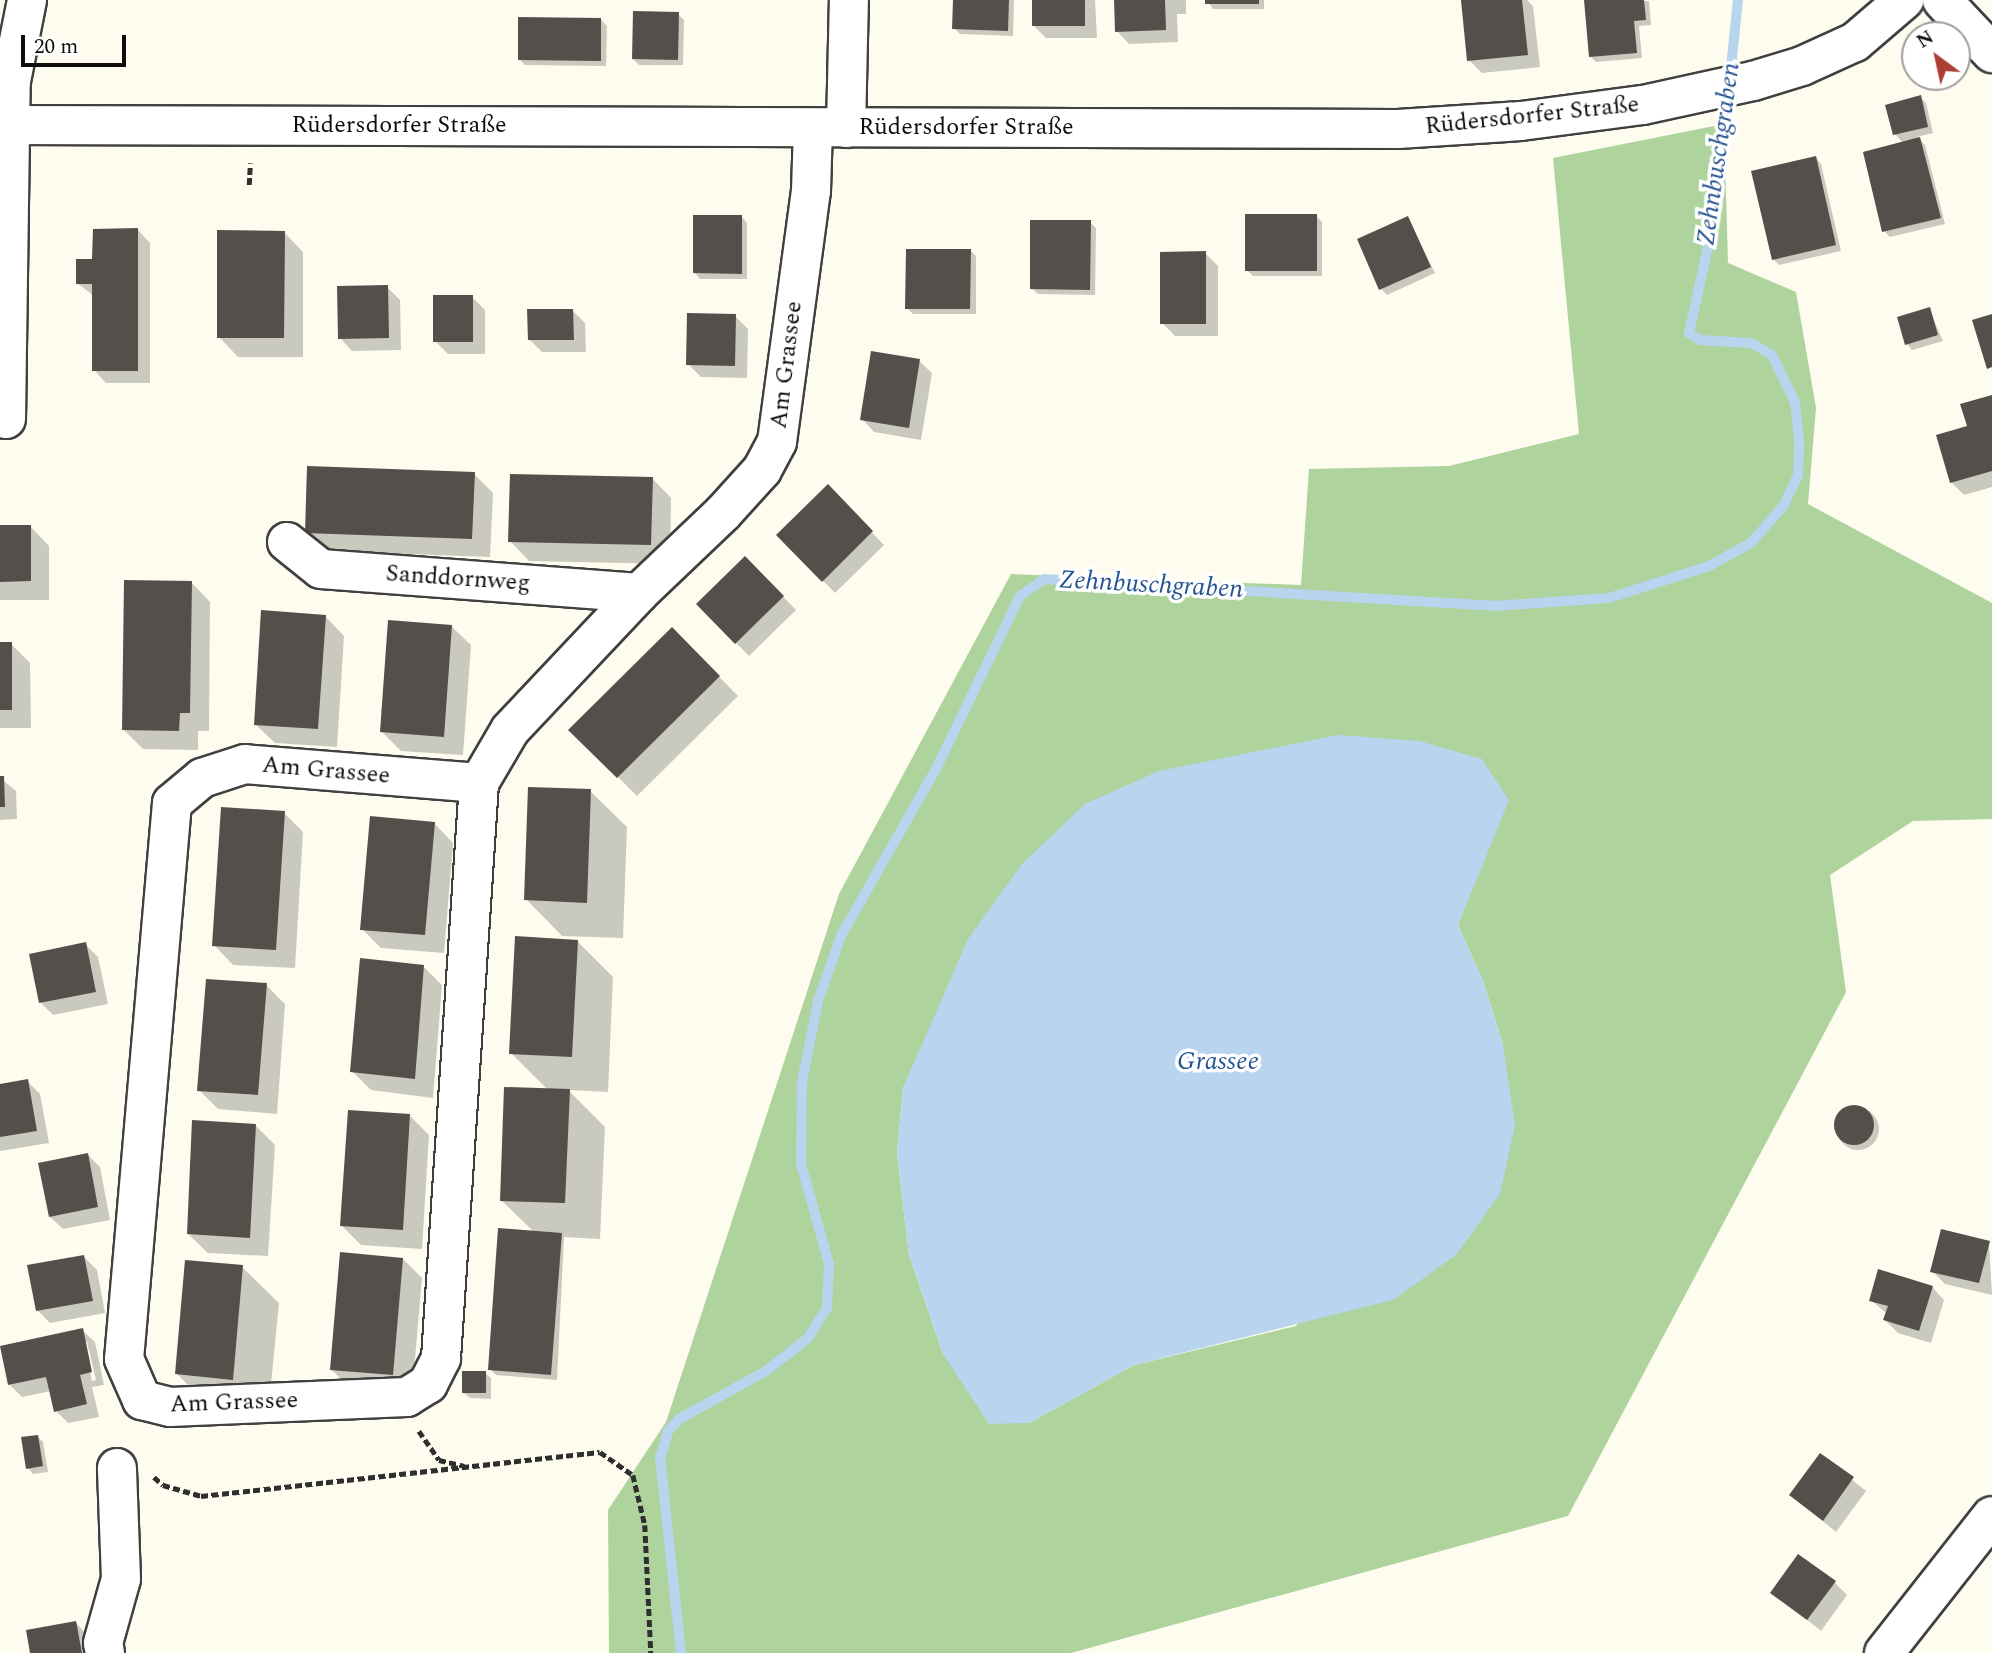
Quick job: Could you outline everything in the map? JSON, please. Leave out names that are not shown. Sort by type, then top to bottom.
[{"type":"street","points":[[6,419],[5,125],[27,0]]},
{"type":"street","name":"Am Grassee","points":[[479,783],[245,764],[202,778],[172,803],[124,1359],[142,1400],[155,1405],[407,1397],[428,1384],[442,1358],[479,783],[510,730],[639,593],[731,505],[762,470],[777,442],[811,191],[830,128],[849,0]]},
{"type":"street","name":"Rüdersdorfer Straße","points":[[5,125],[1398,129],[1521,121],[1707,92],[1802,66],[1854,42],[1905,0]]},
{"type":"street","points":[[1942,0],[1992,53]]},
{"type":"street","name":"Sanddornweg","points":[[286,542],[321,569],[639,593]]},
{"type":"street","points":[[104,1648],[121,1579],[130,1467]]},
{"type":"street","points":[[1884,1653],[1992,1516]]},
{"type":"path","points":[[407,1397],[416,1427],[439,1460],[469,1467]]},
{"type":"path","points":[[130,1467],[163,1485],[201,1496],[600,1452],[632,1475],[645,1525],[651,1653]]},
{"type":"green space","points":[[1724,124],[1728,263],[1796,292],[1816,408],[1808,504],[1992,603],[1992,819],[1913,821],[1830,875],[1846,992],[1568,1516],[1071,1653],[609,1653],[608,1510],[666,1422],[839,894],[1011,574],[1301,585],[1309,469],[1449,466],[1579,434],[1553,158]],"holes":[[[1477,876],[1458,925],[1483,981],[1503,1045],[1296,1326],[1134,1365],[1029,1423],[943,1354],[909,1255],[897,1153],[903,1088],[935,1019]]]},
{"type":"water","name":"Grassee","points":[[1338,735],[1419,741],[1482,759],[1509,800],[1458,925],[1483,981],[1503,1045],[1515,1125],[1500,1194],[1456,1255],[1393,1300],[1134,1365],[1029,1423],[989,1424],[943,1354],[909,1255],[897,1153],[903,1088],[968,939],[1022,864],[1085,804],[1159,771]]},
{"type":"building","points":[[953,0],[1009,0],[1008,31],[952,29]]},
{"type":"building","points":[[1032,0],[1085,0],[1085,26],[1032,26]]},
{"type":"building","points":[[1114,0],[1165,0],[1166,30],[1115,32]]},
{"type":"building","points":[[1205,0],[1259,0],[1259,4],[1205,4]]},
{"type":"building","points":[[1461,0],[1522,0],[1528,55],[1467,61]]},
{"type":"building","points":[[1584,0],[1644,0],[1646,20],[1634,21],[1637,53],[1589,57]]},
{"type":"building","points":[[633,11],[679,12],[678,60],[632,59]]},
{"type":"building","points":[[518,17],[601,18],[601,61],[518,60]]},
{"type":"building","points":[[1921,95],[1928,127],[1893,135],[1885,105]]},
{"type":"building","points":[[1920,137],[1941,218],[1882,232],[1863,152]]},
{"type":"building","points":[[1816,156],[1836,245],[1772,260],[1751,171]]},
{"type":"building","points":[[1245,214],[1317,214],[1317,271],[1245,271]]},
{"type":"building","points":[[693,215],[742,215],[742,274],[693,273]]},
{"type":"building","points":[[1408,216],[1431,267],[1379,290],[1357,239]]},
{"type":"building","points":[[1030,220],[1091,220],[1090,290],[1030,289]]},
{"type":"building","points":[[138,228],[138,371],[92,371],[92,284],[76,284],[76,259],[92,259],[93,229]]},
{"type":"building","points":[[217,230],[285,231],[284,338],[217,338]]},
{"type":"building","points":[[906,249],[971,249],[970,309],[905,309]]},
{"type":"building","points":[[1206,251],[1206,324],[1160,324],[1160,252]]},
{"type":"building","points":[[388,285],[389,338],[338,339],[337,286]]},
{"type":"building","points":[[433,295],[473,295],[473,342],[433,342]]},
{"type":"building","points":[[1930,307],[1938,335],[1905,345],[1897,317]]},
{"type":"building","points":[[527,309],[573,309],[574,340],[528,340]]},
{"type":"building","points":[[687,313],[736,314],[735,366],[686,365]]},
{"type":"building","points":[[1992,314],[1992,367],[1987,369],[1972,320]]},
{"type":"building","points":[[871,351],[920,359],[909,428],[860,420]]},
{"type":"building","points":[[1992,395],[1992,471],[1950,483],[1936,435],[1967,426],[1960,404]]},
{"type":"building","points":[[307,466],[475,472],[472,539],[305,533]]},
{"type":"building","points":[[510,474],[653,477],[651,545],[508,542]]},
{"type":"building","points":[[828,484],[873,531],[822,582],[776,535]]},
{"type":"building","points":[[0,525],[31,525],[31,581],[0,582]]},
{"type":"building","points":[[745,556],[784,596],[735,644],[696,604]]},
{"type":"building","points":[[124,580],[192,581],[190,713],[180,713],[179,731],[122,730]]},
{"type":"building","points":[[261,610],[326,615],[318,729],[254,725]]},
{"type":"building","points":[[388,620],[452,625],[444,737],[380,732]]},
{"type":"building","points":[[672,627],[720,676],[617,778],[568,730]]},
{"type":"building","points":[[0,642],[12,642],[12,710],[0,710]]},
{"type":"building","points":[[0,776],[4,776],[5,807],[0,807]]},
{"type":"building","points":[[528,787],[591,789],[587,903],[524,900]]},
{"type":"building","points":[[221,807],[285,811],[276,950],[212,946]]},
{"type":"building","points":[[370,816],[435,822],[425,935],[360,930]]},
{"type":"building","points":[[515,936],[578,940],[572,1057],[509,1054]]},
{"type":"building","points":[[86,942],[96,992],[39,1003],[29,954]]},
{"type":"building","points":[[360,958],[424,965],[415,1079],[350,1072]]},
{"type":"building","points":[[206,979],[267,983],[258,1095],[197,1091]]},
{"type":"building","points":[[28,1079],[37,1131],[0,1137],[0,1084]]},
{"type":"building","points":[[504,1087],[570,1089],[565,1203],[500,1201]]},
{"type":"building","points":[[1854,1105],[1868,1111],[1874,1125],[1868,1139],[1854,1145],[1840,1139],[1834,1125],[1840,1111]]},
{"type":"building","points":[[348,1110],[410,1114],[403,1230],[340,1226]]},
{"type":"building","points":[[192,1120],[256,1124],[250,1238],[187,1234]]},
{"type":"building","points":[[88,1153],[98,1207],[49,1217],[38,1163]]},
{"type":"building","points":[[498,1228],[562,1233],[551,1375],[488,1370]]},
{"type":"building","points":[[1941,1229],[1990,1241],[1979,1283],[1930,1272]]},
{"type":"building","points":[[340,1252],[403,1258],[393,1375],[330,1370]]},
{"type":"building","points":[[84,1255],[93,1301],[36,1311],[27,1265]]},
{"type":"building","points":[[185,1260],[243,1265],[233,1380],[175,1374]]},
{"type":"building","points":[[1878,1269],[1933,1286],[1919,1331],[1883,1320],[1888,1306],[1869,1301]]},
{"type":"building","points":[[83,1328],[92,1372],[80,1375],[87,1404],[54,1412],[46,1377],[8,1385],[0,1346]]},
{"type":"building","points":[[462,1371],[486,1371],[486,1393],[462,1393]]},
{"type":"building","points":[[38,1435],[43,1466],[26,1469],[21,1437]]},
{"type":"building","points":[[1820,1453],[1854,1477],[1823,1521],[1789,1495]]},
{"type":"building","points":[[1798,1554],[1836,1581],[1807,1620],[1770,1593]]},
{"type":"building","points":[[76,1621],[82,1653],[30,1653],[26,1630]]},
{"type":"waterway","name":"Zehnbuschgraben","points":[[1730,77],[1738,0]]},
{"type":"waterway","name":"Zehnbuschgraben","points":[[681,1653],[660,1458],[668,1431],[679,1419],[766,1371],[808,1338],[827,1308],[829,1264],[801,1164],[802,1082],[818,1001],[841,936],[936,769],[1020,596],[1044,579],[1494,606],[1609,598],[1709,566],[1751,543],[1784,505],[1798,475],[1799,440],[1795,402],[1772,355],[1751,343],[1700,340],[1689,333],[1717,207],[1729,93]]}]
